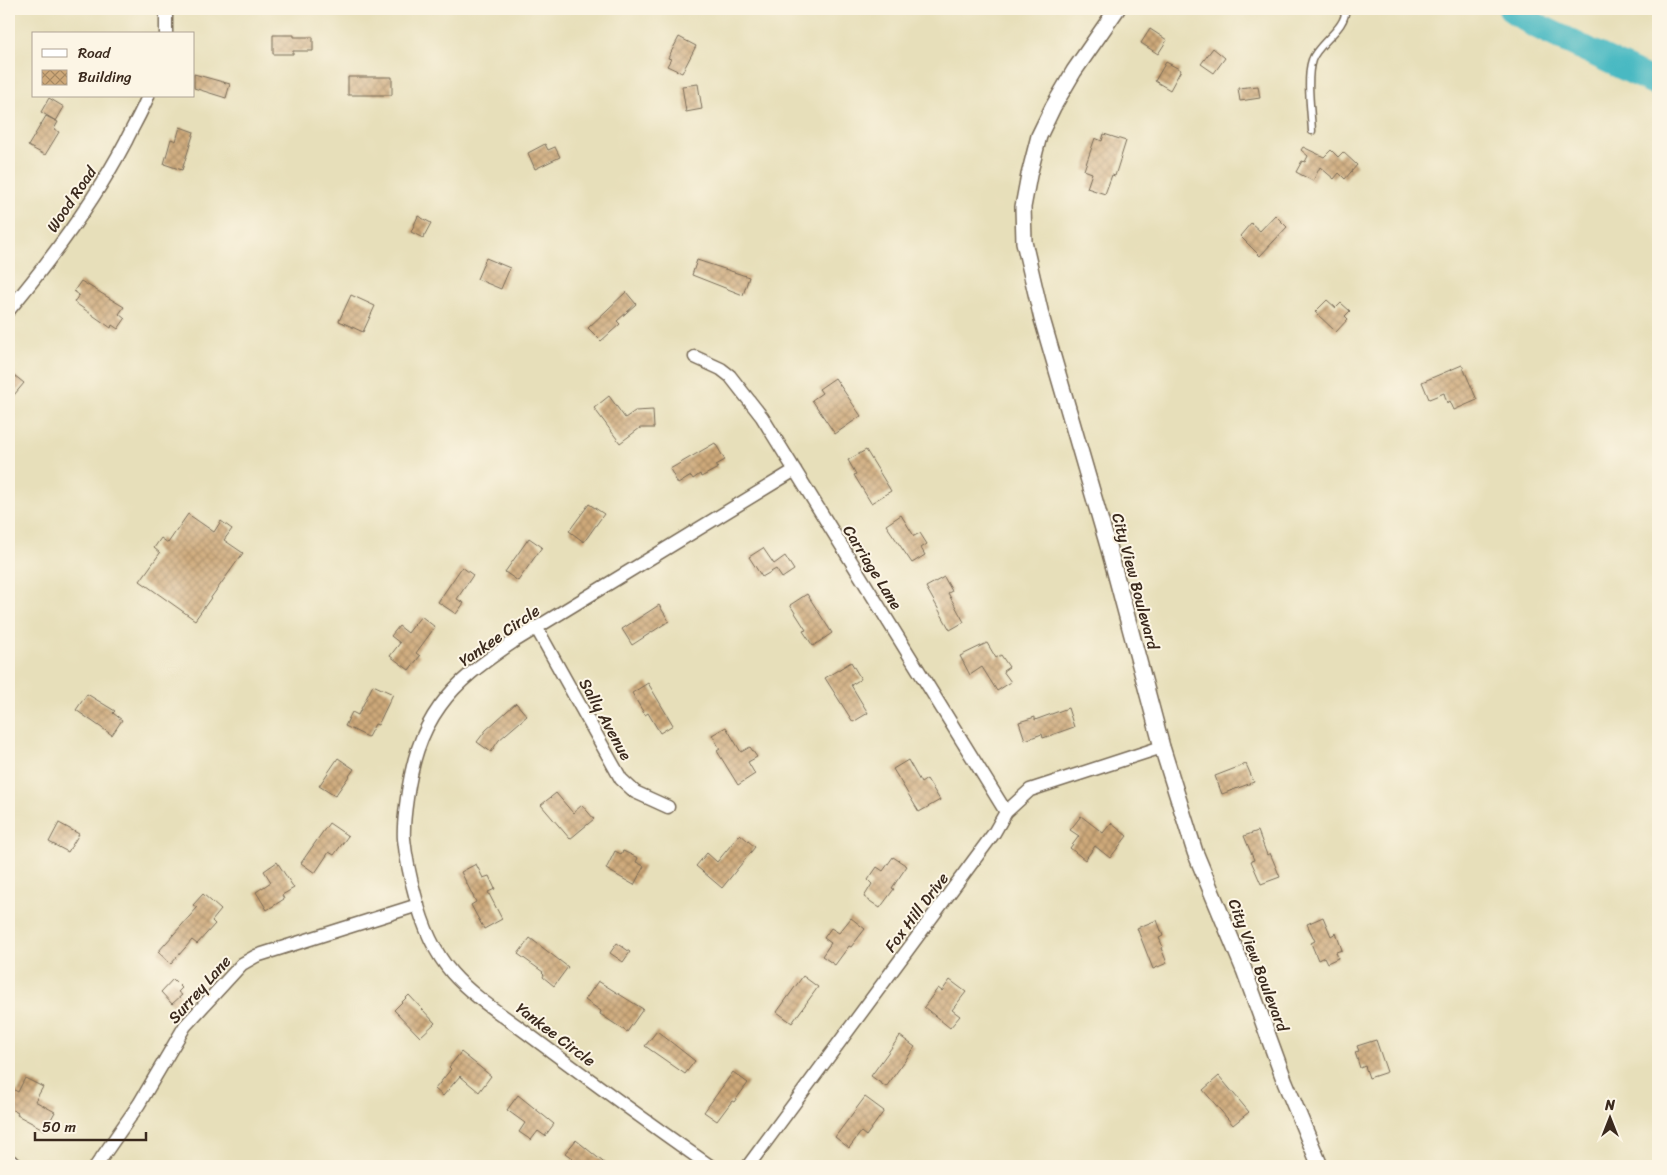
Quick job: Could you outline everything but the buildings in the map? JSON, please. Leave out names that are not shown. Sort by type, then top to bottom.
[{"type":"street","points":[[166,9],[166,32]]},
{"type":"street","name":"City View Boulevard","points":[[1117,9],[1074,71],[1039,136],[1023,206],[1024,242],[1042,319],[1108,546],[1162,747],[1195,852],[1244,970],[1285,1082],[1320,1166]]},
{"type":"street","name":"Wood Road","points":[[9,310],[52,256],[87,207],[112,166],[147,98]]},
{"type":"street","name":"Carriage Lane","points":[[695,357],[730,376],[762,417],[1006,812]]},
{"type":"street","name":"Yankee Circle","points":[[710,1166],[606,1092],[460,981],[446,965],[425,927],[408,865],[404,837],[410,774],[421,739],[439,707],[463,679],[485,661],[536,627],[795,470]]},
{"type":"street","name":"Sally Avenue","points":[[536,627],[621,779],[635,792],[668,806]]},
{"type":"street","name":"Fox Hill Drive","points":[[748,1166],[994,834],[1006,812],[1030,790],[1162,747]]},
{"type":"street","name":"Surrey Lane","points":[[96,1166],[139,1104],[185,1026],[242,964],[256,956],[418,905]]},
{"type":"street","points":[[9,1160],[18,1166]]},
{"type":"lane","points":[[1312,131],[1310,71],[1312,58],[1340,24],[1346,14],[1346,9]]},
{"type":"waterway","points":[[1511,9],[1533,24],[1658,84]]}]
